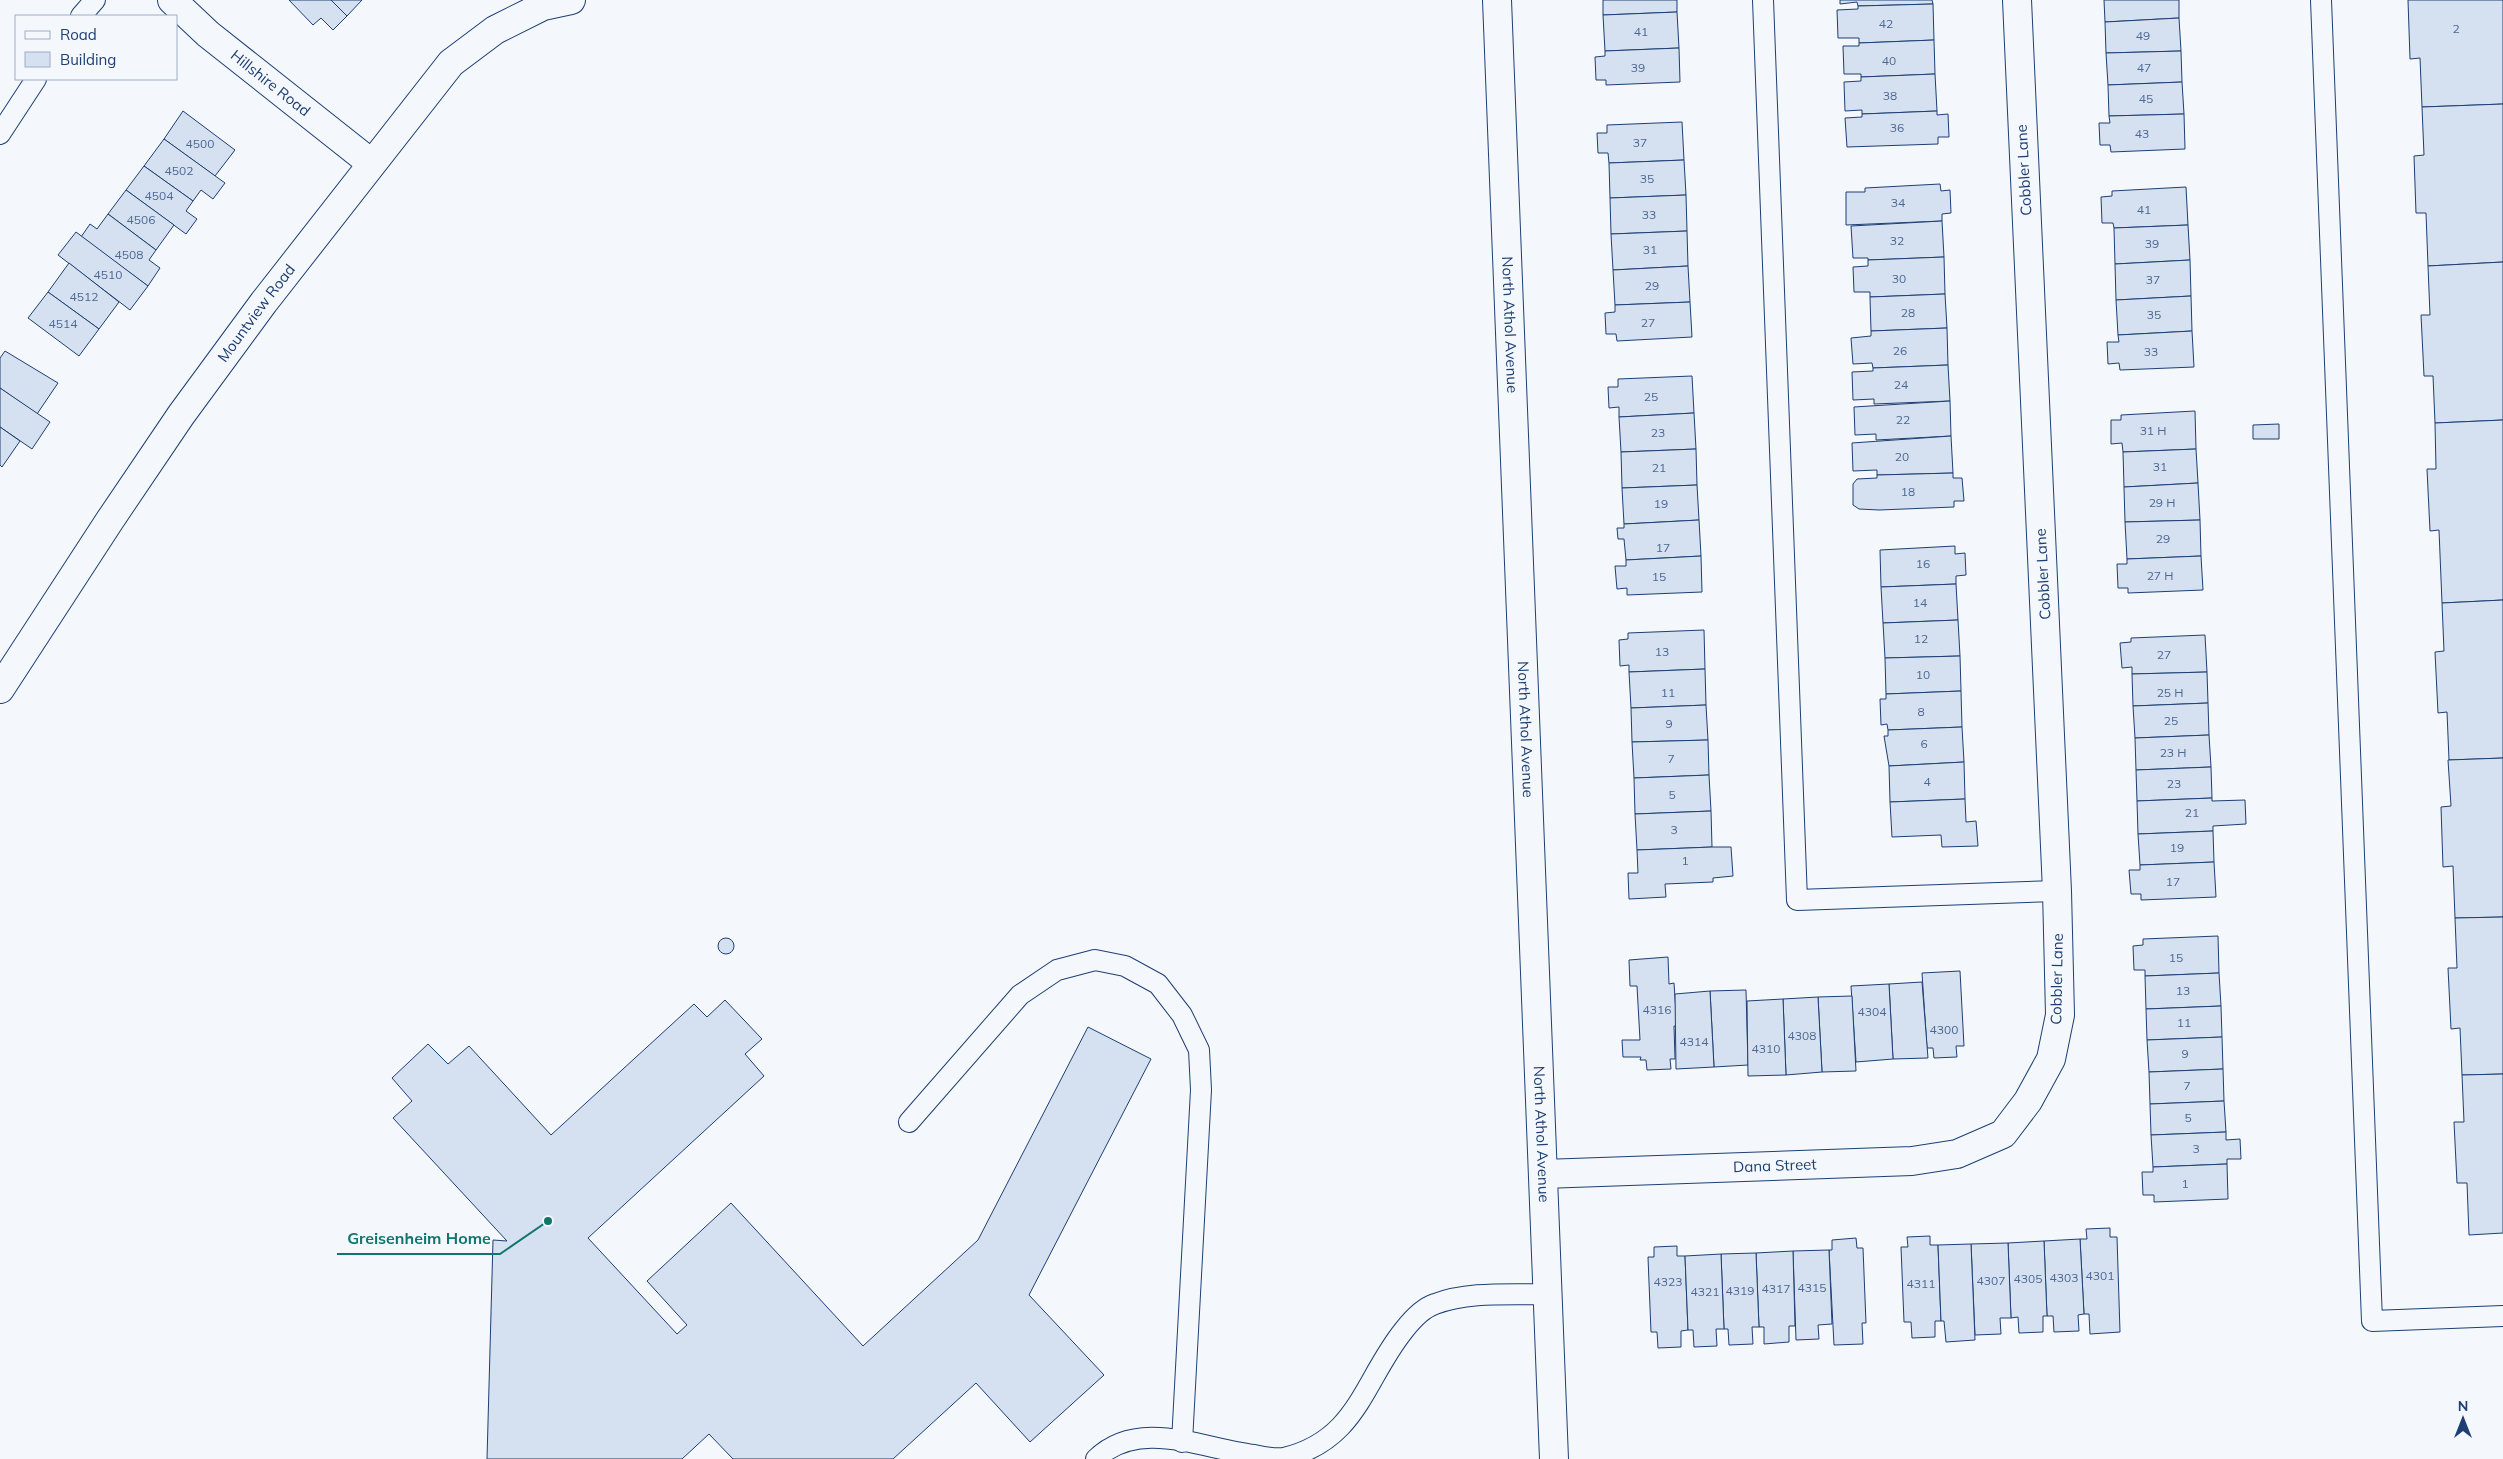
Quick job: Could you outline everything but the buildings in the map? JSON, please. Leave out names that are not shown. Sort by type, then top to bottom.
[{"type":"street","name":"Hillshire Road","points":[[172,0],[208,34],[371,164]]},
{"type":"street","name":"Mountview Road","points":[[0,689],[181,415],[371,164],[451,63],[494,30],[543,6],[571,0]]},
{"type":"street","name":"North Athol Avenue","points":[[1497,0],[1554,1459]]},
{"type":"street","name":"Cobbler Lane","points":[[2004,1134],[2028,1101],[2051,1059],[2060,1015],[2057,891],[2017,0]]},
{"type":"street","name":"Dana Street","points":[[1543,1174],[1912,1162],[1957,1154],[2004,1134]]},
{"type":"lane","points":[[82,15],[94,0]]},
{"type":"lane","points":[[1763,0],[1797,900],[2057,891]]},
{"type":"lane","points":[[2321,0],[2372,1321],[2503,1316]]},
{"type":"lane","points":[[0,134],[35,80]]},
{"type":"lane","points":[[909,1122],[1020,995],[1058,970],[1095,960],[1125,966],[1158,984],[1182,1014],[1199,1050],[1201,1090],[1182,1442]]},
{"type":"lane","points":[[1096,1459],[1125,1440],[1152,1436],[1241,1454],[1282,1459],[1316,1447],[1341,1428],[1362,1399],[1392,1345],[1411,1321],[1433,1304],[1464,1296],[1547,1294]]},
{"type":"place","name":"Greisenheim Home","points":[[548,1221]]}]
